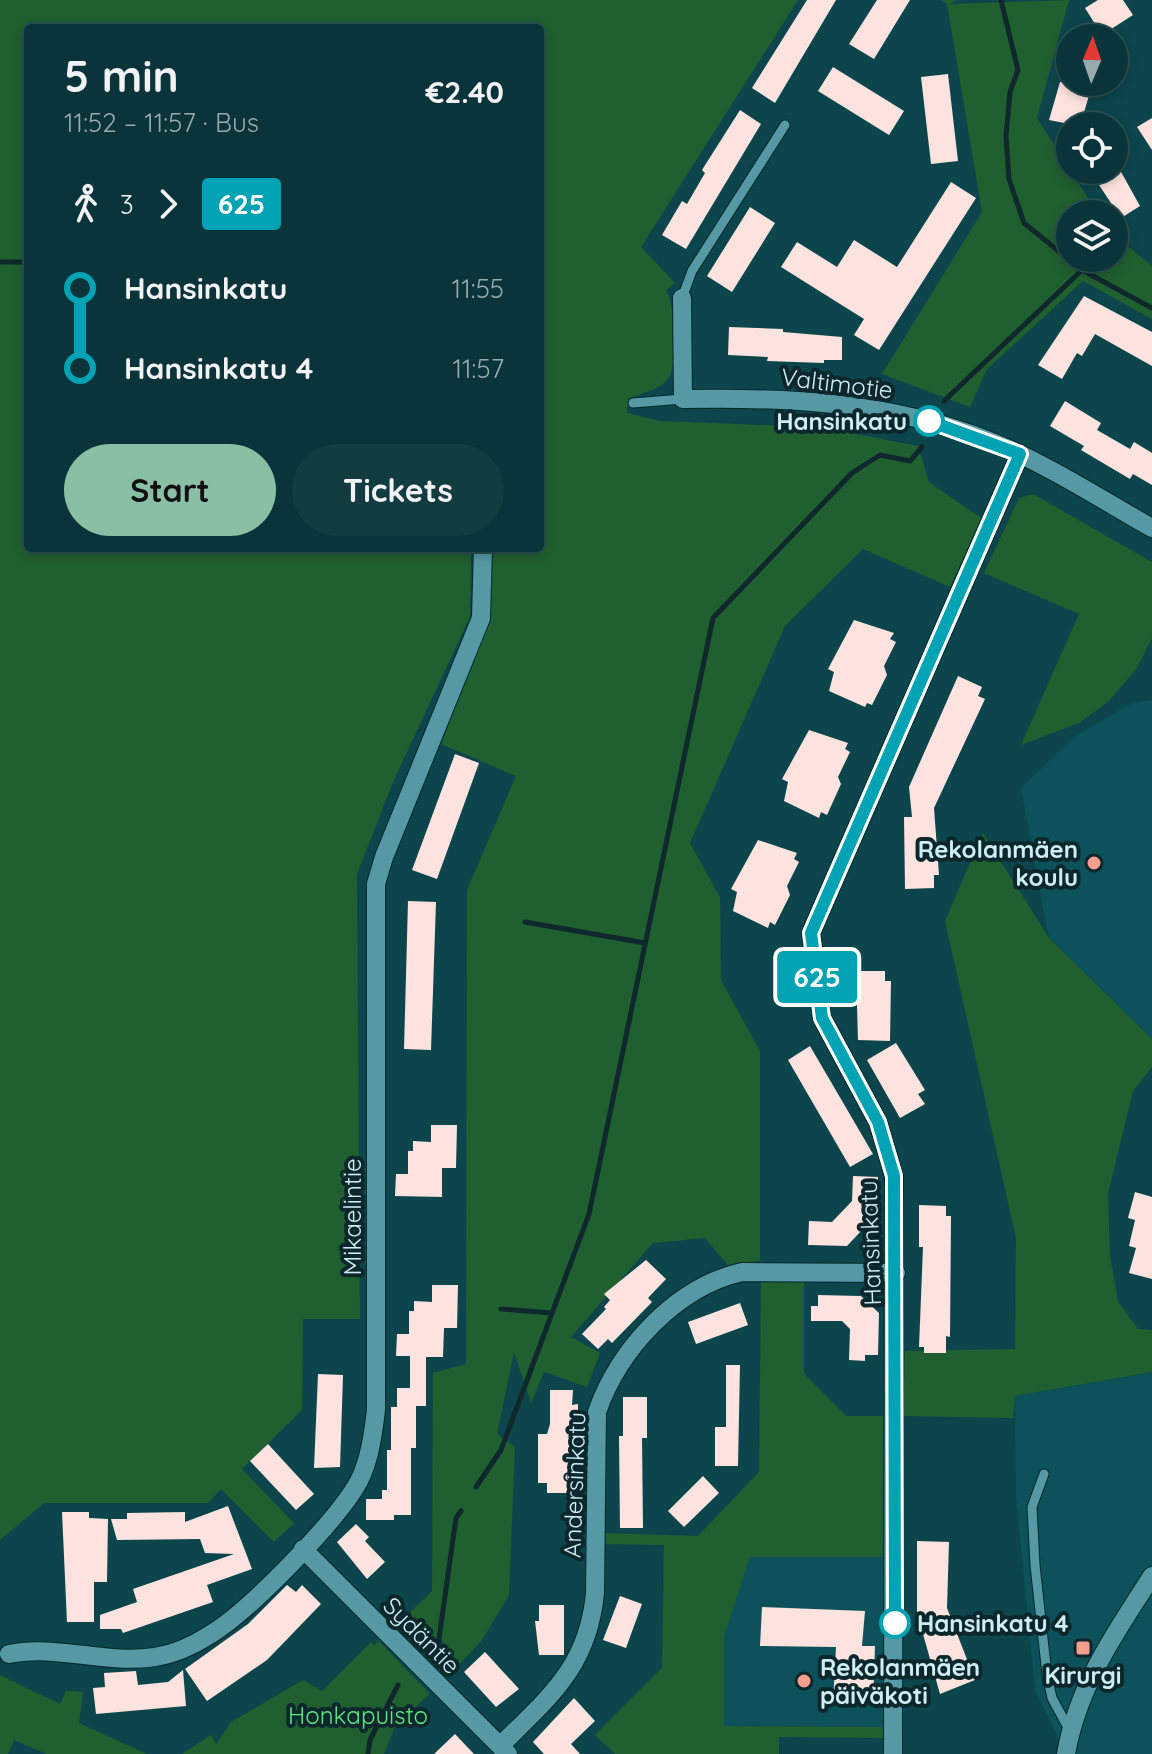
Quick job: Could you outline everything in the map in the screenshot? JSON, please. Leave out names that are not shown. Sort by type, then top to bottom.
[{"type":"street","points":[[682,298],[683,399]]},
{"type":"street","name":"Valtimotie","points":[[683,399],[782,399],[854,405],[960,430],[1020,454],[1152,528]]},
{"type":"street","name":"Hansinkatu","points":[[893,1754],[894,1176],[878,1122],[822,1018],[811,933],[1020,454]]},
{"type":"street","name":"Mikaelintie","points":[[9,1654],[27,1650],[128,1660],[178,1652],[212,1634],[238,1613],[341,1508],[359,1479],[373,1441],[376,1410],[376,884],[481,618],[483,552]]},
{"type":"street","name":"Andersinkatu","points":[[504,1750],[557,1689],[583,1651],[592,1620],[595,1593],[597,1412],[606,1386],[624,1357],[686,1296],[718,1277],[742,1272],[896,1273]]},
{"type":"street","name":"Sydäntie","points":[[303,1549],[504,1750]]},
{"type":"street","points":[[1066,1754],[1070,1732],[1099,1658],[1152,1576]]},
{"type":"lane","points":[[682,298],[692,271],[785,125]]},
{"type":"lane","points":[[633,403],[683,399]]},
{"type":"lane","points":[[1044,1474],[1032,1507],[1035,1565],[1049,1687],[1070,1732]]},
{"type":"shaded area","name":"Rekolanmäen koulu","points":[[1152,700],[1152,1039],[1049,938],[1021,788],[1074,737],[1132,703]]},
{"type":"shaded area","points":[[1152,1372],[1152,1754],[1066,1754],[1035,1690],[1016,1496],[1015,1396]]},
{"type":"shaded area","name":"Rekolanmäen päiväkoti","points":[[750,1557],[883,1557],[883,1727],[724,1726],[724,1637]]},
{"type":"green space","points":[[0,0],[798,0],[641,247],[675,283],[666,290],[673,321],[674,360],[665,383],[628,399],[627,413],[660,421],[819,427],[918,446],[929,482],[981,518],[950,587],[863,549],[785,626],[690,843],[720,897],[721,980],[760,1051],[760,1261],[728,1265],[705,1238],[653,1243],[571,1337],[600,1353],[587,1387],[544,1372],[531,1403],[514,1352],[497,1434],[515,1447],[509,1595],[482,1640],[458,1666],[443,1641],[397,1625],[432,1591],[433,1373],[466,1364],[467,890],[516,776],[441,744],[490,616],[491,552],[544,552],[544,24],[24,24],[24,552],[471,552],[470,617],[393,782],[357,874],[360,1319],[303,1319],[302,1410],[242,1469],[294,1523],[274,1542],[221,1489],[208,1503],[44,1503],[0,1540]]},
{"type":"green space","points":[[941,0],[957,0],[950,4],[1069,0],[1062,24],[1056,24],[1056,48],[1037,118],[1056,148],[1056,184],[1079,184],[1089,200],[1056,200],[1056,272],[1128,272],[1128,246],[1152,266],[1152,319],[1083,281],[987,369],[970,407],[882,374],[982,212],[947,4]]},
{"type":"green space","points":[[1033,494],[1152,562],[1152,638],[1137,668],[1108,702],[1079,723],[1021,745],[1079,614],[984,573],[1019,498]]},
{"type":"green space","points":[[983,833],[1049,938],[1152,1039],[1152,1067],[1133,1091],[1108,1194],[1110,1255],[1118,1302],[1138,1329],[1152,1330],[1152,1372],[1015,1396],[1013,1418],[903,1416],[905,1351],[1015,1349],[1016,1238],[945,921]]},
{"type":"green space","points":[[761,1281],[804,1282],[804,1374],[846,1416],[883,1416],[883,1557],[750,1557],[724,1637],[724,1726],[883,1727],[884,1738],[779,1737],[779,1754],[615,1754],[595,1735],[662,1668],[664,1545],[603,1544],[603,1533],[698,1536],[759,1472]]},
{"type":"green space","name":"Honkapuisto","points":[[379,1641],[430,1694],[396,1724],[384,1754],[182,1754],[211,1735],[216,1744],[231,1722],[303,1680],[322,1691],[371,1642],[374,1645]]},
{"type":"green space","points":[[0,1675],[60,1704],[66,1691],[83,1692],[79,1723],[147,1754],[47,1754],[14,1740],[8,1754],[0,1754]]},
{"type":"building","points":[[807,0],[836,0],[775,103],[752,88]]},
{"type":"building","points":[[877,0],[910,0],[874,59],[849,44]]},
{"type":"building","points":[[1098,0],[1123,0],[1133,15],[1119,24],[1095,24],[1085,8]]},
{"type":"building","points":[[833,67],[904,111],[889,135],[818,91]]},
{"type":"building","points":[[948,74],[958,161],[931,164],[921,77]]},
{"type":"building","points":[[1056,96],[1089,96],[1084,112],[1056,112],[1056,121],[1049,120]]},
{"type":"building","points":[[740,110],[761,124],[686,249],[662,235],[682,201],[687,204],[705,173],[702,170]]},
{"type":"building","points":[[1152,118],[1152,150],[1137,127]]},
{"type":"building","points":[[951,182],[976,198],[879,350],[854,335],[864,319],[781,267],[797,242],[837,267],[854,240],[897,267]]},
{"type":"building","points":[[1098,184],[1128,184],[1140,206],[1128,214],[1128,200],[1109,200]]},
{"type":"building","points":[[750,207],[775,223],[732,292],[707,276]]},
{"type":"building","points":[[1084,296],[1152,332],[1152,366],[1095,334],[1082,356],[1077,353],[1062,379],[1038,365]]},
{"type":"building","points":[[729,327],[783,329],[783,332],[842,337],[842,360],[824,360],[824,363],[767,361],[768,357],[728,355]]},
{"type":"building","points":[[1065,401],[1101,423],[1097,430],[1130,449],[1134,442],[1152,453],[1152,485],[1133,474],[1130,479],[1081,450],[1084,446],[1050,426]]},
{"type":"building","points":[[854,620],[894,633],[890,639],[896,642],[884,666],[887,675],[872,705],[867,703],[865,707],[829,691],[834,672],[828,669]]},
{"type":"building","points":[[958,676],[982,687],[978,696],[985,699],[934,808],[939,875],[934,875],[934,888],[905,889],[904,817],[912,817],[909,787]]},
{"type":"building","points":[[809,730],[848,743],[845,749],[850,752],[838,777],[841,784],[827,815],[821,812],[819,818],[784,801],[788,782],[782,779]]},
{"type":"building","points":[[455,754],[479,763],[437,879],[412,870]]},
{"type":"building","points":[[758,840],[797,853],[794,859],[799,862],[787,886],[790,895],[775,925],[770,922],[768,928],[733,911],[737,892],[731,889]]},
{"type":"building","points":[[408,901],[436,902],[431,1050],[404,1049]]},
{"type":"building","points":[[856,971],[885,971],[885,981],[891,981],[890,1041],[858,1040]]},
{"type":"building","points":[[896,1043],[925,1090],[918,1094],[925,1104],[900,1118],[867,1060]]},
{"type":"building","points":[[810,1046],[873,1154],[850,1167],[788,1060]]},
{"type":"building","points":[[431,1125],[457,1125],[456,1168],[442,1168],[442,1197],[395,1196],[396,1174],[408,1174],[408,1151],[413,1151],[413,1141],[431,1142]]},
{"type":"building","points":[[853,1176],[878,1177],[877,1214],[847,1246],[808,1245],[809,1221],[832,1222],[852,1201]]},
{"type":"building","points":[[1135,1192],[1152,1197],[1152,1279],[1129,1273],[1136,1248],[1129,1246],[1135,1220],[1128,1218]]},
{"type":"building","points":[[919,1205],[946,1206],[946,1216],[951,1216],[950,1337],[946,1336],[946,1353],[924,1353],[924,1347],[919,1347],[923,1247],[919,1247]]},
{"type":"building","points":[[646,1260],[666,1279],[648,1298],[652,1302],[612,1343],[608,1339],[598,1349],[582,1334],[606,1309],[604,1307],[610,1300],[604,1294]]},
{"type":"building","points":[[432,1285],[458,1285],[457,1328],[444,1328],[443,1357],[426,1357],[426,1406],[416,1406],[416,1448],[411,1448],[411,1515],[394,1515],[394,1520],[366,1520],[366,1499],[382,1499],[382,1490],[387,1490],[391,1407],[397,1407],[397,1388],[410,1388],[410,1356],[396,1356],[397,1334],[409,1334],[409,1311],[414,1311],[414,1301],[432,1302]]},
{"type":"building","points":[[818,1295],[861,1296],[879,1313],[878,1355],[865,1355],[865,1361],[849,1360],[850,1329],[842,1321],[811,1321],[811,1306],[818,1306]]},
{"type":"building","points":[[740,1303],[748,1325],[696,1344],[688,1322]]},
{"type":"building","points":[[726,1365],[740,1365],[738,1466],[715,1466],[715,1427],[726,1427]]},
{"type":"building","points":[[318,1374],[343,1375],[340,1467],[314,1468]]},
{"type":"building","points":[[550,1390],[573,1390],[572,1405],[578,1404],[578,1484],[572,1484],[572,1493],[547,1493],[547,1483],[538,1483],[538,1434],[547,1434],[550,1424]]},
{"type":"building","points":[[623,1397],[647,1397],[647,1438],[642,1438],[643,1528],[620,1528],[619,1436],[623,1436]]},
{"type":"building","points":[[268,1444],[314,1494],[296,1510],[250,1461]]},
{"type":"building","points":[[703,1476],[719,1493],[684,1527],[668,1511]]},
{"type":"building","points":[[228,1506],[252,1569],[207,1585],[213,1602],[123,1633],[121,1629],[100,1629],[100,1615],[137,1602],[133,1589],[234,1554],[205,1553],[200,1539],[117,1540],[111,1519],[127,1519],[127,1513],[185,1512],[185,1522]]},
{"type":"building","points":[[62,1512],[89,1512],[89,1518],[108,1519],[107,1582],[94,1582],[94,1622],[67,1622]]},
{"type":"building","points":[[356,1524],[369,1537],[365,1541],[385,1562],[367,1579],[337,1542]]},
{"type":"building","points":[[917,1541],[949,1542],[947,1608],[975,1680],[940,1694],[917,1613]]},
{"type":"building","points":[[287,1585],[296,1592],[302,1585],[321,1604],[267,1660],[207,1701],[185,1669],[248,1624]]},
{"type":"building","points":[[620,1596],[642,1604],[626,1648],[603,1640]]},
{"type":"building","points":[[539,1605],[564,1605],[564,1655],[539,1655],[535,1621],[539,1621]]},
{"type":"building","points":[[762,1607],[865,1611],[862,1646],[875,1646],[873,1704],[833,1703],[836,1647],[760,1646]]},
{"type":"building","points":[[485,1652],[519,1689],[496,1707],[464,1672]]},
{"type":"building","points":[[183,1670],[186,1706],[96,1714],[93,1688],[105,1687],[104,1673],[136,1671],[138,1685],[168,1682]]},
{"type":"building","points":[[574,1698],[595,1721],[571,1744],[580,1754],[544,1754],[533,1742]]},
{"type":"building","points":[[455,1734],[474,1754],[434,1754]]},
{"type":"waterway","points":[[1001,0],[1018,70],[1010,92],[1006,136],[1009,179],[1024,223],[1056,249]]},
{"type":"waterway","points":[[0,262],[24,262]]},
{"type":"waterway","points":[[944,401],[1082,270],[1152,308]]},
{"type":"waterway","points":[[476,1487],[501,1450],[589,1214],[713,618],[852,473],[880,455],[910,461],[922,447]]},
{"type":"waterway","points":[[525,922],[645,943]]},
{"type":"waterway","points":[[501,1309],[551,1313]]},
{"type":"waterway","points":[[438,1646],[456,1518],[461,1511]]},
{"type":"waterway","points":[[368,1754],[370,1740],[398,1685]]},
{"type":"bus line","name":"625","points":[[895,1623],[894,1176],[878,1122],[822,1018],[811,933],[1020,454],[929,421]]},
{"type":"place","name":"Hansinkatu","points":[[929,421]]},
{"type":"place","name":"Rekolanmäen koulu","points":[[1094,863]]},
{"type":"place","name":"Hansinkatu 4","points":[[895,1623]]},
{"type":"place","name":"Kirurgi","points":[[1083,1648]]},
{"type":"place","name":"Rekolanmäen päiväkoti","points":[[804,1681]]}]
